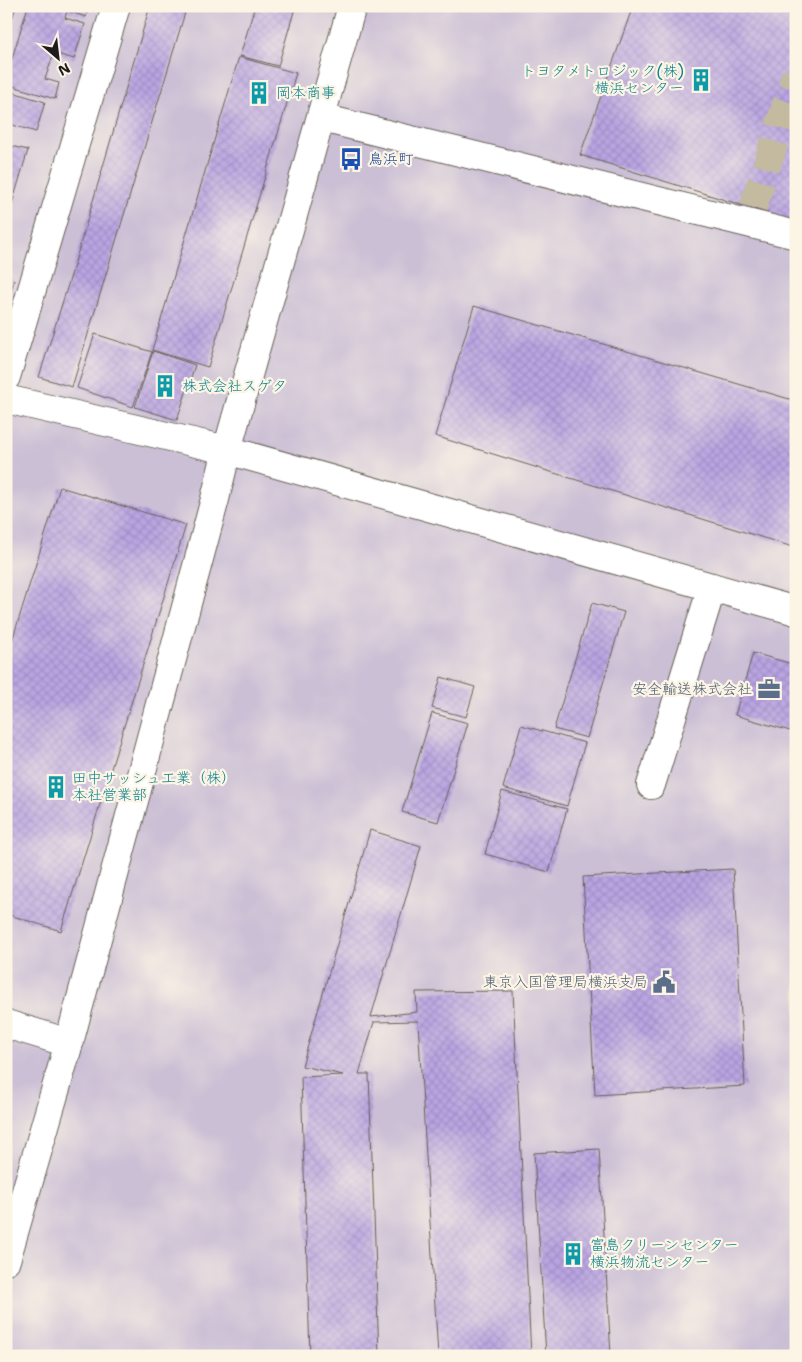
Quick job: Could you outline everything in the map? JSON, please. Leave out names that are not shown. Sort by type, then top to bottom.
[{"type":"street","points":[[6,377],[116,6]]},
{"type":"street","points":[[6,1260],[69,1043],[213,509],[227,450],[322,118],[349,7]]},
{"type":"street","points":[[322,118],[750,215],[796,235]]},
{"type":"street","points":[[6,399],[227,450],[796,611]]},
{"type":"street","points":[[651,785],[712,587]]},
{"type":"street","points":[[6,1024],[69,1043]]},
{"type":"shaded area","points":[[6,6],[796,6],[796,1356],[6,1356]]},
{"type":"building","points":[[6,6],[16,6],[7,35],[6,35]]},
{"type":"building","points":[[28,6],[89,6],[86,17],[67,11],[65,18],[85,24],[74,59],[54,53],[45,79],[59,83],[55,99],[6,84],[6,78]]},
{"type":"building","points":[[150,6],[187,6],[72,387],[39,377],[73,269]]},
{"type":"building","points":[[255,6],[288,6],[295,8],[278,66],[240,56]]},
{"type":"building","name":"トヨタメトロジック(株) 横浜センター","points":[[633,6],[796,6],[796,222],[580,155]]},
{"type":"building","points":[[239,57],[296,73],[208,367],[152,350]]},
{"type":"building","points":[[6,90],[45,102],[36,132],[6,123]]},
{"type":"building","points":[[6,145],[28,150],[7,221],[6,221]]},
{"type":"building","points":[[6,278],[14,280],[7,304],[6,304]]},
{"type":"building","points":[[474,306],[796,401],[796,548],[435,436]]},
{"type":"building","points":[[95,334],[152,352],[133,407],[77,388]]},
{"type":"building","name":"株式会社スゲタ","points":[[153,351],[195,365],[177,420],[135,407]]},
{"type":"building","name":"田中サッシュ工業（株） 本社営業部","points":[[60,487],[186,525],[61,931],[6,914],[6,660]]},
{"type":"building","points":[[592,603],[624,612],[587,738],[554,729]]},
{"type":"building","name":"安全輸送株式会社","points":[[753,653],[796,665],[796,713],[790,731],[735,715]]},
{"type":"building","points":[[441,677],[475,687],[466,717],[432,708]]},
{"type":"building","points":[[432,713],[468,723],[438,822],[402,812]]},
{"type":"building","points":[[521,725],[585,743],[567,806],[503,788]]},
{"type":"building","points":[[502,791],[567,809],[549,872],[485,854]]},
{"type":"building","points":[[370,830],[421,846],[371,1017],[417,1012],[416,992],[513,991],[531,1356],[438,1356],[418,1021],[374,1022],[359,1074],[369,1074],[379,1356],[310,1356],[301,1077],[343,1075],[302,1066]]},
{"type":"building","name":"東京入国管理局横浜支局","points":[[733,869],[745,1086],[595,1095],[583,877]]},
{"type":"building","name":"富島クリーンセンター 横浜物流センター","points":[[599,1149],[611,1356],[546,1356],[534,1153]]},
{"type":"tunnel","points":[[753,208],[796,74]]},
{"type":"place","name":"トヨタメトロジック(株) 横浜センター","points":[[701,80]]},
{"type":"place","name":"岡本商事","points":[[259,93]]},
{"type":"place","name":"鳥浜町","points":[[351,159]]},
{"type":"place","name":"株式会社スゲタ","points":[[165,386]]},
{"type":"place","name":"安全輸送株式会社","points":[[769,689]]},
{"type":"place","name":"田中サッシュ工業（株） 本社営業部","points":[[56,787]]},
{"type":"place","name":"東京入国管理局横浜支局","points":[[664,982]]},
{"type":"place","name":"富島クリーンセンター 横浜物流センター","points":[[573,1254]]}]
